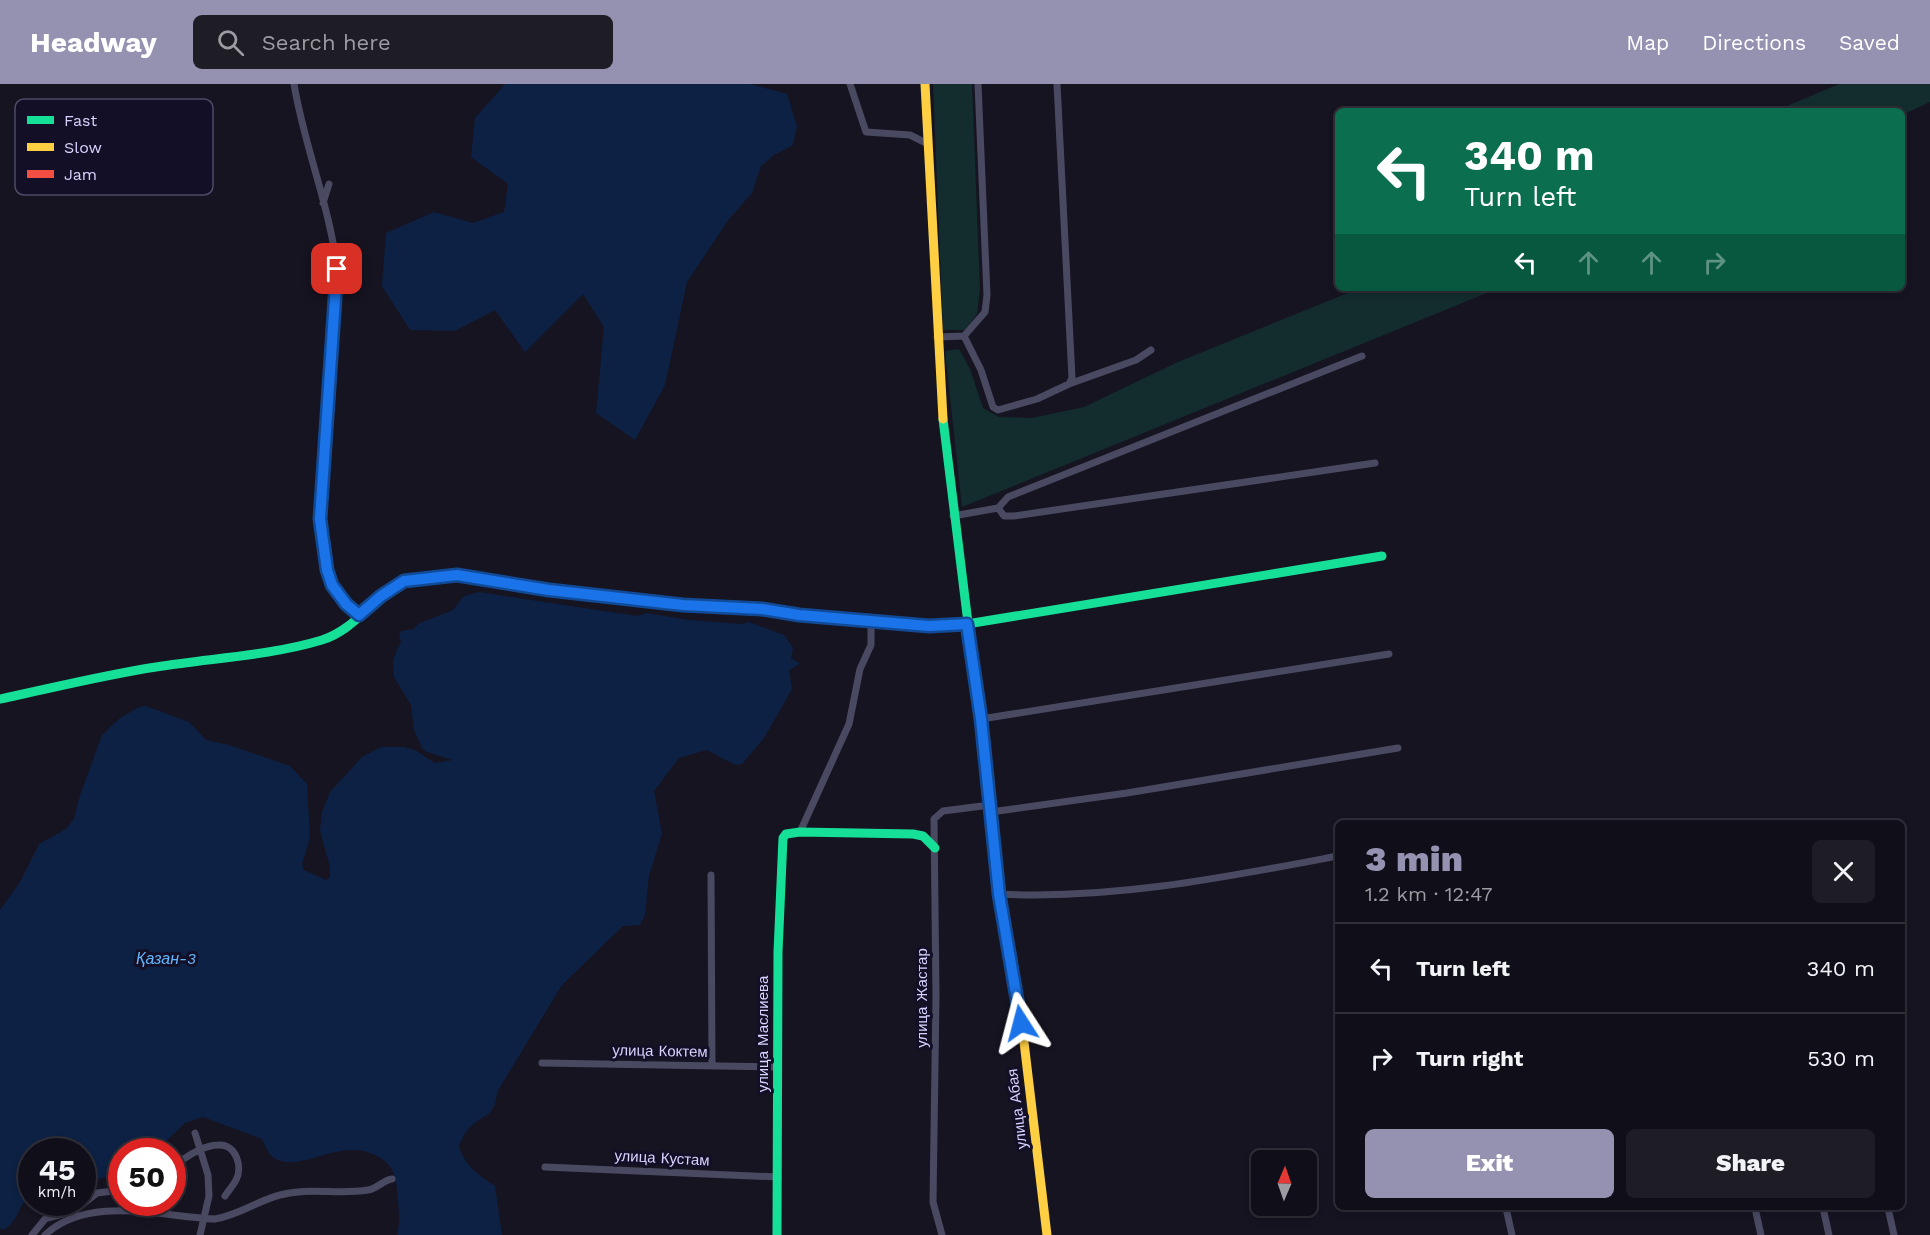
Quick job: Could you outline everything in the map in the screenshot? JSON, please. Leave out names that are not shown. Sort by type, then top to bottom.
[{"type":"street","points":[[294,84],[334,248],[337,269],[320,519],[325,560],[332,585],[346,604],[359,615]]},
{"type":"street","points":[[850,84],[866,132],[910,135],[928,144]]},
{"type":"street","name":"улица Абая","points":[[925,84],[944,441],[981,719],[999,894],[1024,1042],[1047,1235]]},
{"type":"street","points":[[937,337],[964,336],[985,312],[987,295],[978,84]]},
{"type":"street","points":[[1058,84],[1072,378],[1069,384]]},
{"type":"street","points":[[323,203],[329,184]]},
{"type":"street","points":[[964,336],[981,370],[993,407],[998,410],[1037,399],[1069,384],[1136,360],[1151,350]]},
{"type":"street","points":[[953,516],[998,508],[1008,497],[1362,356]]},
{"type":"street","points":[[998,508],[1004,516],[1014,516],[1375,463]]},
{"type":"street","points":[[0,699],[153,667],[299,646],[325,639],[404,581],[457,575],[606,598],[929,626],[967,624],[1382,556]]},
{"type":"street","points":[[871,620],[871,645],[860,669],[849,724],[800,832],[913,834],[923,836],[935,848]]},
{"type":"street","points":[[981,719],[1389,654]]},
{"type":"street","points":[[990,808],[1127,793],[1398,748]]},
{"type":"street","name":"улица Жастар","points":[[942,1235],[933,1202],[934,819],[938,814],[990,808]]},
{"type":"street","name":"улица Маслиева","points":[[777,1235],[781,857],[786,834],[800,832]]},
{"type":"street","points":[[999,894],[1048,897],[1098,894],[1335,856]]},
{"type":"street","points":[[711,875],[712,1066]]},
{"type":"street","name":"улица Коктем","points":[[542,1063],[778,1067]]},
{"type":"street","points":[[195,1133],[208,1175],[209,1196],[202,1218],[200,1235]]},
{"type":"street","points":[[186,1160],[211,1145],[222,1144],[235,1153],[238,1173],[225,1196]]},
{"type":"street","name":"улица Кустам","points":[[545,1167],[778,1177]]},
{"type":"street","points":[[45,1235],[60,1225],[92,1212],[121,1211],[202,1218],[229,1217],[263,1200],[283,1194],[371,1190],[386,1180],[392,1179]]},
{"type":"street","points":[[32,1235],[45,1219],[74,1211],[97,1193],[108,1192]]},
{"type":"street","points":[[1506,1210],[1512,1235]]},
{"type":"street","points":[[1755,1210],[1761,1235]]},
{"type":"street","points":[[1823,1210],[1829,1235]]},
{"type":"street","points":[[1888,1210],[1894,1235]]},
{"type":"green space","points":[[933,84],[972,84],[980,289],[977,314],[965,330],[943,330]]},
{"type":"green space","points":[[1839,84],[1930,84],[1930,102],[1905,114],[1905,108],[1782,108]]},
{"type":"green space","points":[[1353,291],[1492,291],[962,507],[945,351],[959,349],[970,369],[983,408],[999,417],[1032,418],[1084,407],[1178,362]]},
{"type":"water","points":[[505,84],[750,84],[787,94],[797,126],[793,145],[774,155],[761,166],[752,193],[729,219],[687,282],[665,385],[635,440],[596,413],[604,327],[583,294],[525,352],[495,310],[455,331],[410,330],[382,286],[386,233],[434,212],[473,223],[504,212],[508,184],[471,157],[475,118]]},
{"type":"water","name":"Қазан-3","points":[[479,592],[637,616],[647,613],[689,620],[742,624],[749,622],[784,635],[793,648],[791,658],[800,664],[789,670],[792,689],[764,738],[742,764],[735,765],[707,750],[679,758],[654,791],[662,833],[649,876],[645,915],[640,925],[623,926],[562,985],[497,1092],[491,1111],[469,1128],[459,1145],[472,1169],[495,1186],[502,1235],[397,1235],[399,1212],[395,1178],[392,1170],[382,1159],[363,1151],[350,1150],[300,1161],[278,1160],[270,1154],[262,1139],[203,1117],[185,1123],[169,1138],[108,1138],[108,1176],[96,1180],[96,1138],[18,1138],[18,1214],[4,1230],[0,1228],[0,910],[20,882],[39,844],[66,829],[74,819],[79,798],[102,735],[120,718],[139,707],[146,706],[189,722],[206,740],[229,745],[290,766],[307,784],[310,838],[302,864],[304,870],[326,880],[330,877],[330,867],[320,831],[322,812],[330,792],[362,757],[381,747],[404,747],[415,750],[435,763],[452,760],[427,752],[422,748],[414,730],[411,705],[394,677],[393,660],[401,641],[399,635],[401,631],[414,629],[418,624],[453,610],[464,596]]},
{"type":"traffic: fast","points":[[943,419],[1006,933]]},
{"type":"traffic: fast","points":[[940,625],[967,624],[1382,556]]},
{"type":"traffic: fast","points":[[0,699],[136,670],[260,653],[322,640],[349,626],[395,588],[425,577],[474,578],[650,602]]},
{"type":"traffic: fast","points":[[777,1235],[778,952],[783,838],[786,834],[800,832],[913,834],[923,836],[935,848]]},
{"type":"traffic: slow","points":[[925,84],[943,419]]},
{"type":"traffic: slow","points":[[1006,933],[1024,1042],[1047,1235]]},
{"type":"traffic: jam","points":[[650,602],[940,625]]},
{"type":"route","points":[[337,269],[320,519],[323,549],[332,585],[346,604],[359,615],[381,596],[404,581],[457,575],[606,598],[762,609],[799,615],[929,626],[967,624],[981,719],[999,894],[1021,1023]]}]
